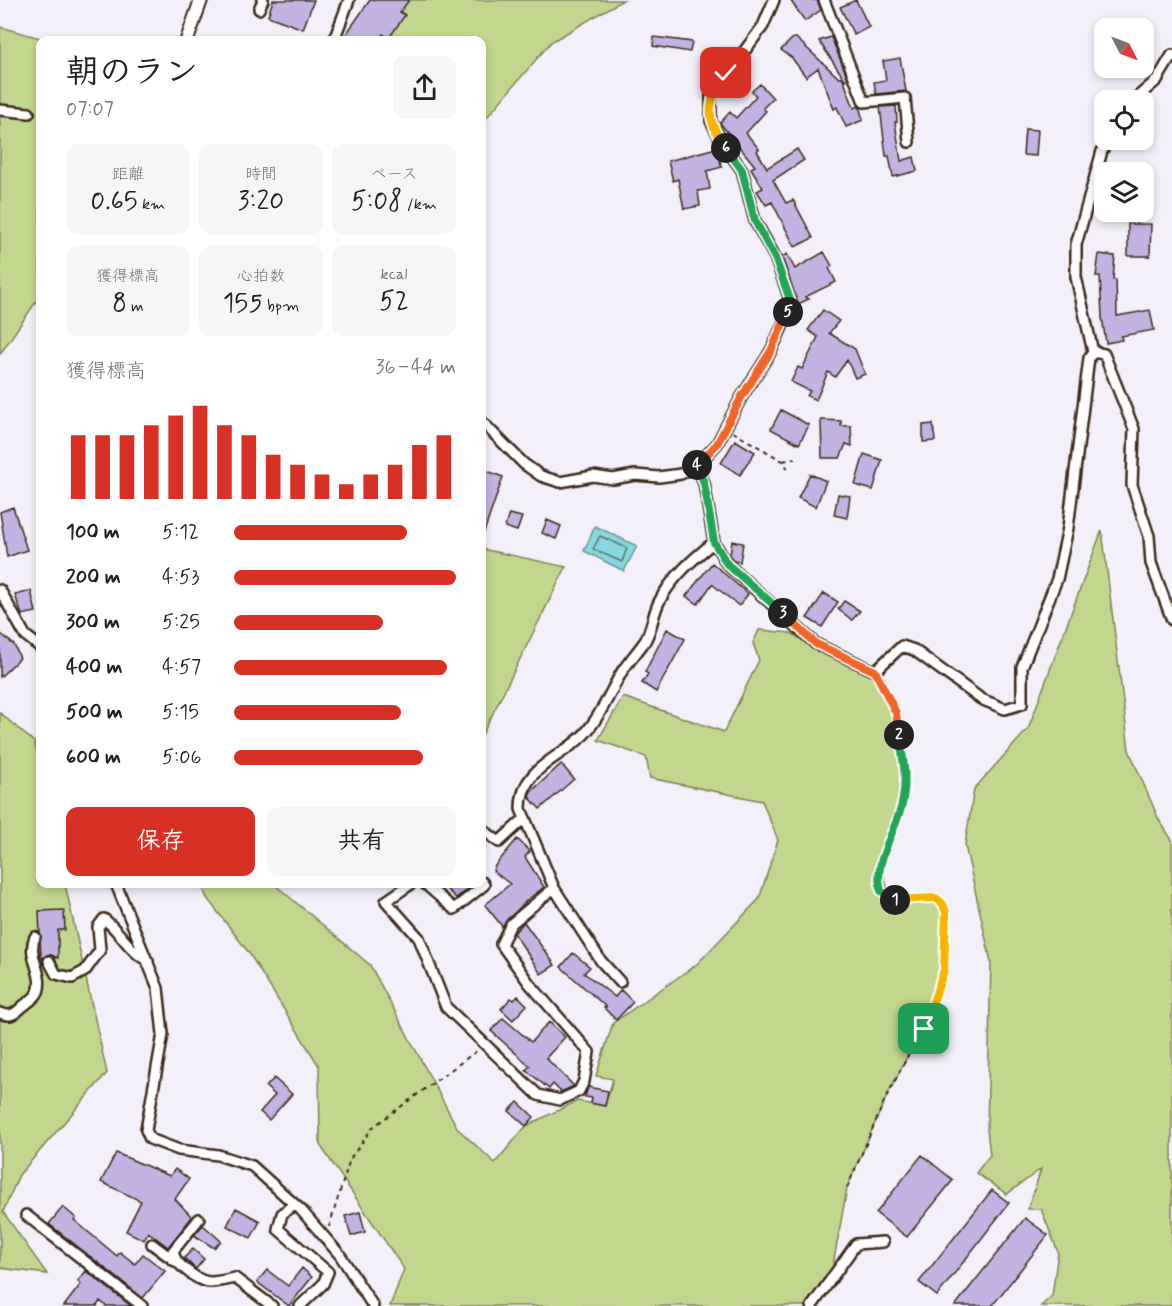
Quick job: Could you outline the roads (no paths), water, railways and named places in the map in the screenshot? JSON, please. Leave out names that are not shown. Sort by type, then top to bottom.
[{"type":"street","points":[[188,36],[201,0]]},
{"type":"street","points":[[336,36],[349,0]]},
{"type":"street","points":[[486,426],[524,464],[541,476],[560,482],[593,476],[613,479],[681,474],[697,465],[717,444],[771,351],[792,305],[775,258],[755,221],[742,170],[723,144],[711,121],[711,96],[764,26],[774,0]]},
{"type":"street","points":[[824,0],[864,102],[905,98],[909,142]]},
{"type":"street","points":[[1146,90],[1157,80],[1172,55]]},
{"type":"street","points":[[0,110],[29,113]]},
{"type":"street","points":[[697,465],[704,483],[714,542],[727,564],[816,644],[875,671],[902,646],[914,650],[981,699],[1005,709],[1022,704],[1022,667],[1057,579],[1068,528],[1082,407],[1089,358],[1093,352],[1076,277],[1076,245],[1103,150]]},
{"type":"street","points":[[1093,352],[1104,354],[1134,429],[1132,485],[1149,536],[1151,563],[1172,620]]},
{"type":"street","points":[[620,982],[601,961],[554,888],[525,818],[521,798],[534,772],[549,759],[572,746],[591,727],[623,670],[646,639],[659,601],[687,564],[714,542]]},
{"type":"street","points":[[0,590],[25,635],[36,644]]},
{"type":"street","points":[[486,832],[499,842],[525,818]]},
{"type":"street","points":[[118,888],[158,988],[162,1034],[146,1130],[150,1139],[179,1150],[218,1155],[252,1166],[294,1204],[340,1255],[374,1306]]},
{"type":"street","points":[[405,888],[386,901],[419,938],[446,1007],[538,1095],[555,1101],[567,1098],[579,1091],[584,1081],[589,1052],[529,983],[501,944],[512,924],[554,888]]},
{"type":"street","points":[[430,888],[454,909],[480,888]]},
{"type":"street","points":[[49,962],[56,974],[72,978],[85,971],[100,950],[98,927],[104,919],[114,926],[134,953],[148,961]]},
{"type":"street","points":[[0,1013],[7,1016],[16,1013],[38,992],[40,983],[32,958],[32,943],[35,937]]},
{"type":"street","points":[[294,1204],[282,1214],[278,1229],[328,1272],[322,1284],[300,1306]]},
{"type":"street","points":[[26,1215],[142,1306]]},
{"type":"street","points":[[175,1261],[173,1251],[199,1219]]},
{"type":"street","points":[[812,1306],[855,1244],[883,1242]]},
{"type":"street","points":[[152,1244],[199,1281],[211,1283],[235,1278],[272,1306]]},
{"type":"water","points":[[595,526],[637,546],[624,571],[584,551]]}]
